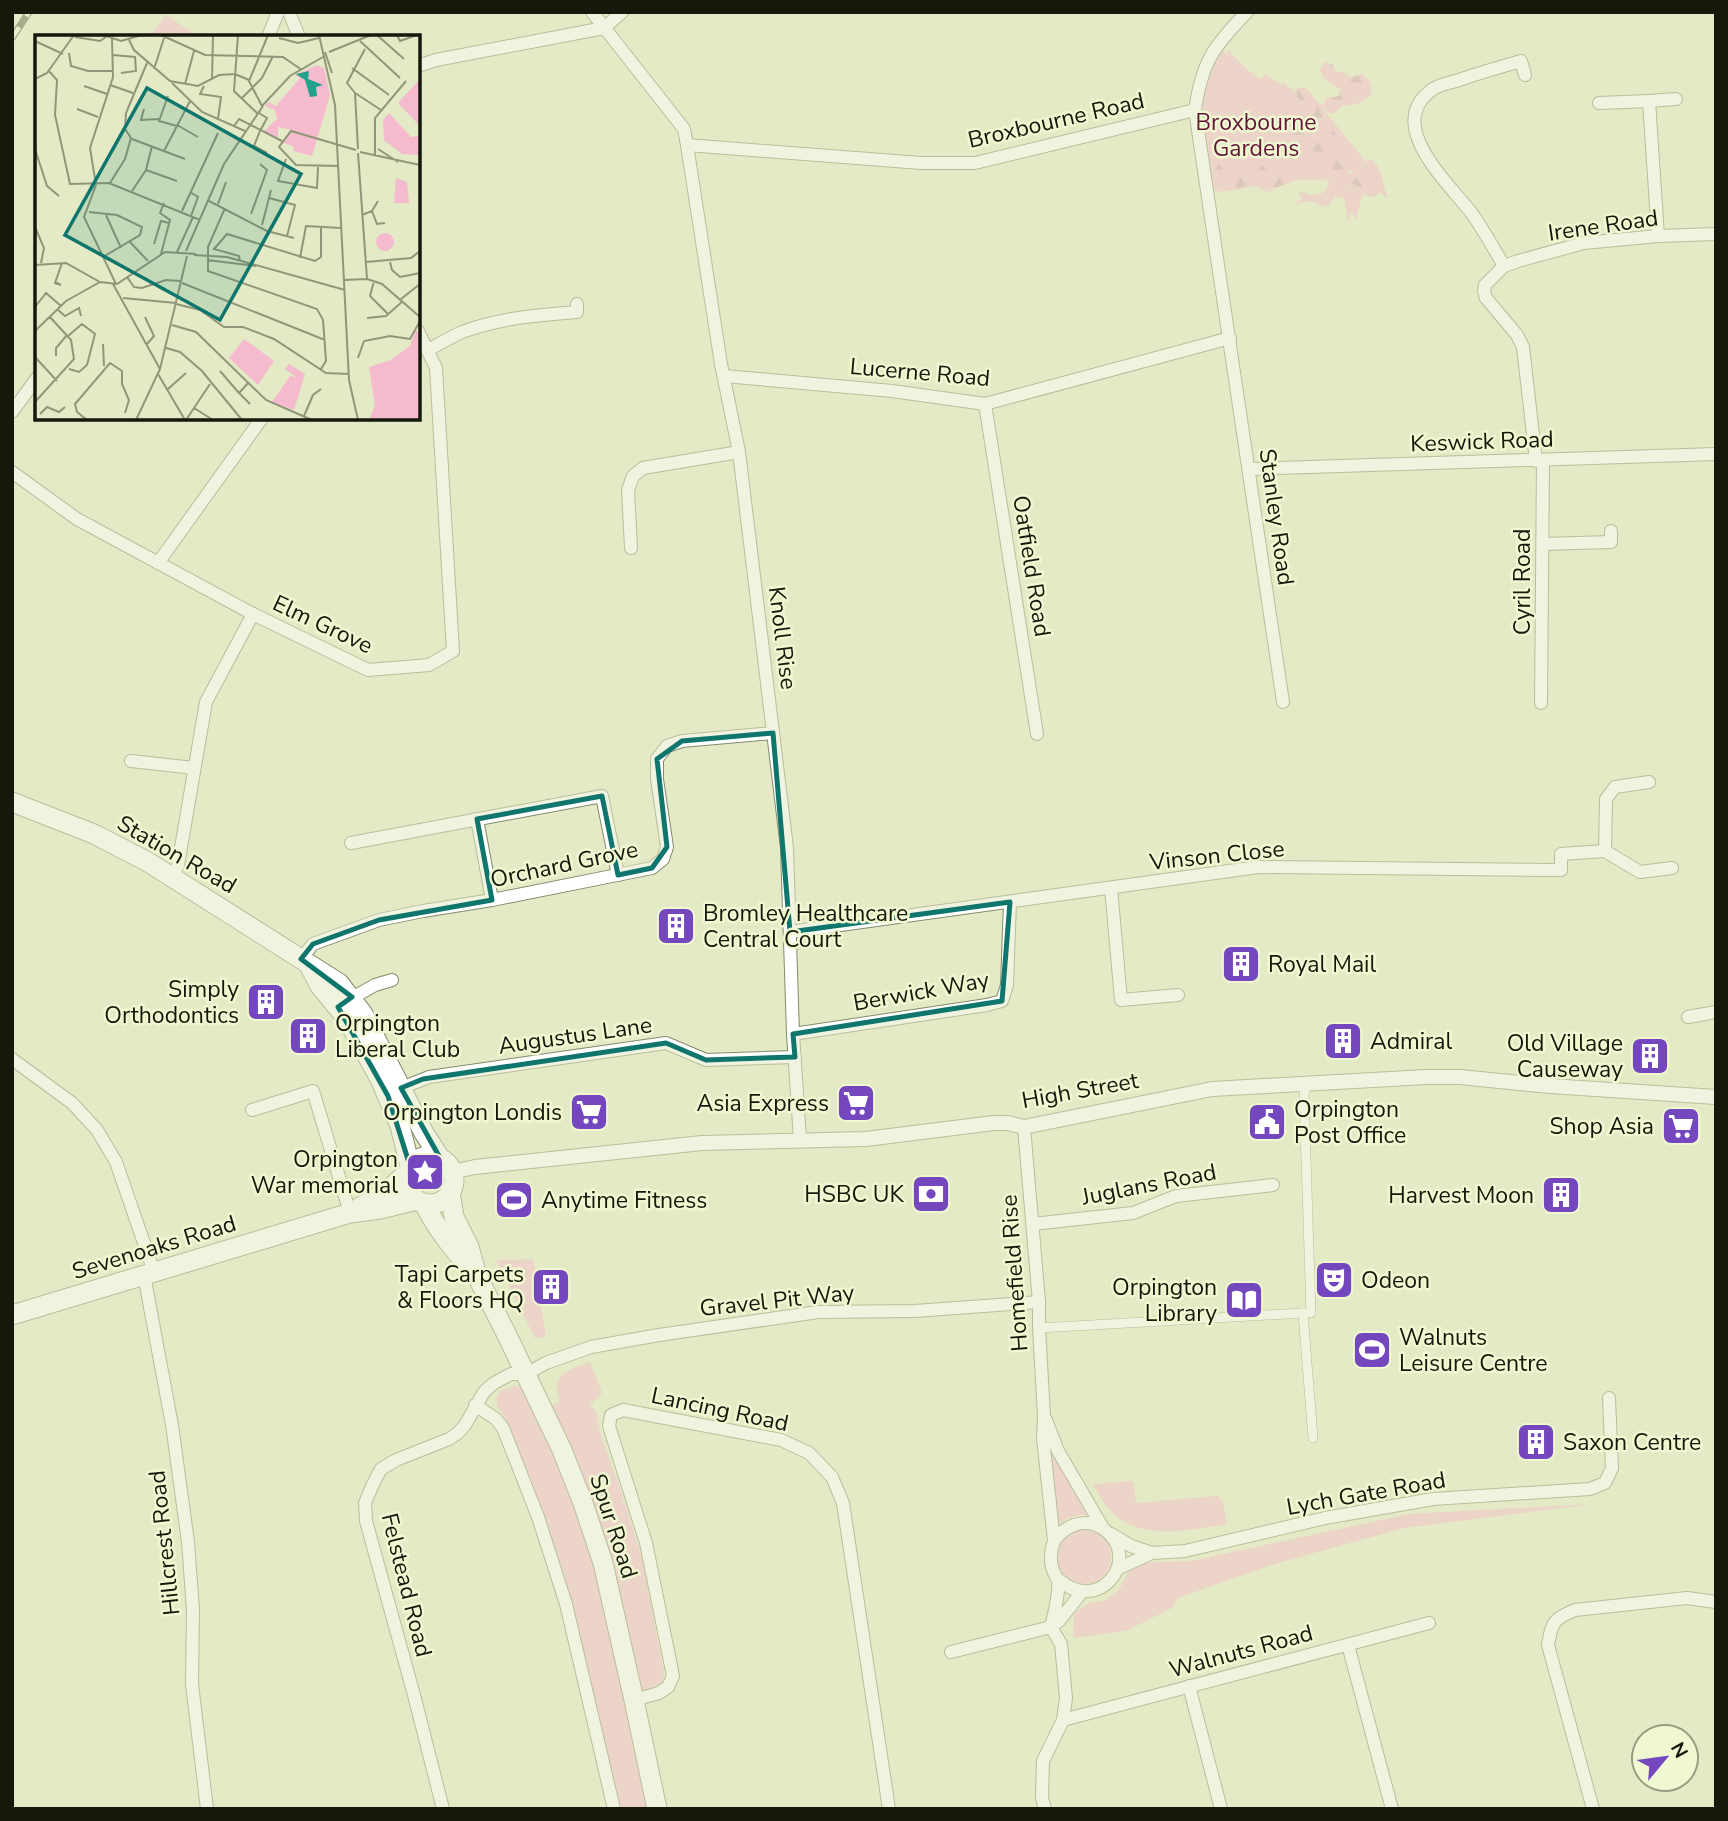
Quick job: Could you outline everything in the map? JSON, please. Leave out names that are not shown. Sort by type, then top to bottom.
[{"type":"main road","name":"Station Road","points":[[12,802],[116,844],[173,876],[305,962],[320,986],[363,1014],[429,1143],[446,1165]]},
{"type":"main road","name":"Station Road","points":[[345,1002],[354,1031],[388,1096],[400,1126],[408,1170]]},
{"type":"main road","points":[[432,1156],[446,1165],[453,1186],[439,1202],[421,1202],[408,1189],[408,1170],[416,1160],[432,1156]]},
{"type":"main road","name":"Sevenoaks Road","points":[[350,1213],[386,1192],[408,1170]]},
{"type":"main road","name":"Spur Road","points":[[450,1192],[454,1217],[469,1247],[477,1276],[562,1450],[595,1539],[603,1563],[657,1809]]},
{"type":"main road","name":"Sevenoaks Road","points":[[12,1315],[350,1213],[421,1202]]},
{"type":"main road","name":"Spur Road","points":[[421,1202],[457,1254],[477,1276]]},
{"type":"street","points":[[269,35],[278,12]]},
{"type":"street","points":[[289,12],[298,35]]},
{"type":"street","name":"Knoll Rise","points":[[592,12],[684,129],[687,145],[720,364],[738,452],[787,848],[793,1034],[800,1140]]},
{"type":"street","points":[[420,65],[604,27],[622,12]]},
{"type":"street","points":[[1195,110],[1201,77],[1209,58],[1226,34],[1247,12]]},
{"type":"street","points":[[1525,75],[1521,61],[1436,87],[1423,97],[1415,110],[1415,130],[1433,167],[1474,216],[1504,266],[1485,285],[1484,291],[1486,298],[1523,346],[1539,461]]},
{"type":"street","points":[[1599,103],[1676,99]]},
{"type":"street","points":[[1649,101],[1657,236]]},
{"type":"street","name":"Broxbourne Road","points":[[687,145],[921,163],[975,163],[1195,110]]},
{"type":"street","name":"Stanley Road","points":[[1195,110],[1283,702]]},
{"type":"street","name":"Irene Road","points":[[1504,266],[1584,243],[1716,234]]},
{"type":"street","points":[[428,350],[461,333],[488,324],[523,316],[577,312],[577,304]]},
{"type":"street","name":"Elm Grove","points":[[12,472],[77,519],[253,614],[368,670],[429,665],[453,650],[436,368],[420,335]]},
{"type":"street","name":"Lucerne Road","points":[[724,376],[892,391],[985,404],[1230,338]]},
{"type":"street","points":[[12,412],[35,381]]},
{"type":"street","name":"Oatfield Road","points":[[985,404],[1037,734]]},
{"type":"street","points":[[158,563],[261,420]]},
{"type":"street","points":[[631,548],[628,490],[634,475],[643,468],[738,452]]},
{"type":"street","name":"Keswick Road","points":[[1249,468],[1716,454]]},
{"type":"street","name":"Cyril Road","points":[[1539,461],[1543,544],[1541,703]]},
{"type":"street","points":[[1543,544],[1611,542],[1611,531]]},
{"type":"street","points":[[173,876],[178,865],[206,702],[253,614]]},
{"type":"street","name":"Orchard Grove","points":[[305,962],[313,944],[379,920],[652,868],[663,859],[667,847],[657,779],[657,759],[667,746],[682,741],[773,733]]},
{"type":"street","points":[[131,761],[194,768]]},
{"type":"street","points":[[1649,782],[1615,787],[1606,799],[1605,850],[1640,872],[1672,868]]},
{"type":"street","points":[[351,843],[602,796],[618,875]]},
{"type":"street","points":[[477,820],[492,900]]},
{"type":"street","name":"Vinson Close","points":[[790,932],[1258,867],[1561,870],[1562,854],[1605,850]]},
{"type":"street","points":[[1111,888],[1121,1000],[1178,995]]},
{"type":"street","name":"Berwick Way","points":[[793,1034],[987,1006],[1002,1001],[1007,985],[1010,902]]},
{"type":"street","points":[[345,1002],[375,985],[392,980]]},
{"type":"street","points":[[1688,1017],[1716,1012]]},
{"type":"street","name":"Augustus Lane","points":[[401,1088],[429,1077],[666,1043],[706,1060],[795,1057]]},
{"type":"street","name":"Hillcrest Road","points":[[12,1059],[72,1103],[97,1130],[116,1162],[149,1273],[188,1542],[193,1610],[192,1684],[207,1809]]},
{"type":"street","name":"High Street","points":[[446,1165],[475,1167],[702,1143],[866,1139],[995,1123],[1024,1127],[1212,1089],[1444,1076],[1716,1097]]},
{"type":"street","points":[[1038,1328],[1311,1312],[1304,1096],[1306,1084]]},
{"type":"street","points":[[252,1110],[313,1091],[350,1213]]},
{"type":"street","name":"Homefield Rise","points":[[1024,1127],[1039,1302],[1043,1438],[1054,1541],[1050,1560],[1058,1579],[1051,1627]]},
{"type":"street","name":"Juglans Road","points":[[1033,1224],[1133,1213],[1176,1195],[1273,1185]]},
{"type":"street","name":"Gravel Pit Way","points":[[526,1374],[561,1357],[601,1344],[788,1316],[1039,1302]]},
{"type":"street","points":[[1303,1313],[1312,1438]]},
{"type":"street","name":"Felstead Road","points":[[443,1809],[366,1521],[365,1503],[382,1469],[396,1460],[449,1439],[465,1425],[475,1405],[494,1383],[511,1374],[526,1374]]},
{"type":"street","name":"Lych Gate Road","points":[[1117,1569],[1152,1553],[1185,1551],[1325,1518],[1433,1499],[1590,1489],[1605,1483],[1612,1468],[1609,1398]]},
{"type":"street","points":[[475,1405],[496,1419],[503,1428],[538,1517],[566,1604],[614,1809]]},
{"type":"street","name":"Lancing Road","points":[[634,1700],[659,1693],[668,1687],[673,1676],[646,1543],[608,1426],[611,1415],[623,1410],[780,1440],[809,1453],[832,1477],[843,1503],[889,1809]]},
{"type":"street","name":"Homefield Rise","points":[[1044,1416],[1058,1451],[1106,1531]]},
{"type":"street","points":[[1054,1541],[1065,1529],[1089,1523],[1106,1531],[1118,1548],[1119,1557],[1117,1569],[1110,1581],[1091,1591],[1070,1589],[1058,1579]]},
{"type":"street","name":"Lych Gate Road","points":[[1106,1531],[1131,1546],[1152,1553]]},
{"type":"street","points":[[951,1652],[1051,1627],[1082,1592]]},
{"type":"street","points":[[1592,1809],[1548,1645],[1551,1627],[1560,1616],[1575,1610],[1687,1598],[1716,1602]]},
{"type":"street","name":"Walnuts Road","points":[[1063,1720],[1429,1623]]},
{"type":"street","points":[[1045,1809],[1042,1798],[1043,1760],[1063,1720],[1066,1698],[1062,1644],[1051,1627]]},
{"type":"street","points":[[1348,1645],[1392,1809]]},
{"type":"street","points":[[1189,1686],[1221,1809]]},
{"type":"highlighted area","points":[[773,733],[790,932],[1010,902],[1002,1001],[793,1034],[795,1057],[706,1060],[666,1043],[423,1079],[401,1088],[440,1158],[423,1157],[410,1166],[388,1096],[338,1007],[352,997],[301,959],[313,944],[379,920],[492,900],[477,819],[602,796],[618,875],[652,868],[667,847],[657,759],[682,741]]},
{"type":"green space","points":[[166,15],[196,35],[151,35]]},
{"type":"green space","name":"Broxbourne Gardens","points":[[1221,50],[1230,57],[1226,53],[1229,50],[1259,79],[1266,75],[1281,84],[1284,83],[1299,99],[1324,110],[1366,162],[1370,159],[1378,166],[1388,197],[1381,192],[1379,194],[1366,168],[1327,175],[1348,187],[1352,184],[1358,186],[1365,195],[1362,195],[1358,220],[1350,212],[1348,223],[1343,197],[1335,197],[1325,207],[1311,201],[1294,204],[1302,199],[1299,193],[1304,191],[1315,196],[1323,193],[1330,183],[1325,179],[1294,180],[1220,192],[1212,189],[1203,129],[1203,97],[1211,66]]},
{"type":"green space","points":[[1324,62],[1333,64],[1335,71],[1351,77],[1363,74],[1370,82],[1372,92],[1363,101],[1343,105],[1334,114],[1324,108],[1320,112],[1324,119],[1321,125],[1330,126],[1338,137],[1334,151],[1345,169],[1350,174],[1357,162],[1365,165],[1379,194],[1373,197],[1365,195],[1353,184],[1343,187],[1330,182],[1318,152],[1295,151],[1290,145],[1289,137],[1301,123],[1297,121],[1299,111],[1306,108],[1297,97],[1296,89],[1303,87],[1323,105],[1328,98],[1339,96],[1340,89],[1325,80],[1320,70]]},
{"type":"green space","points":[[1203,159],[1219,164],[1226,178],[1233,169],[1243,177],[1250,167],[1259,170],[1261,165],[1276,169],[1280,165],[1294,175],[1294,181],[1268,193],[1253,185],[1246,185],[1238,190],[1224,183],[1210,185],[1200,180],[1198,175],[1197,170]]},
{"type":"green space","points":[[533,1259],[546,1337],[535,1338],[496,1260]]},
{"type":"green space","points":[[590,1362],[602,1393],[590,1405],[596,1412],[602,1439],[641,1554],[664,1673],[662,1683],[648,1690],[641,1690],[592,1505],[552,1406],[560,1401],[558,1384],[563,1374]]},
{"type":"green space","points":[[517,1386],[526,1389],[574,1502],[594,1564],[648,1809],[621,1809],[564,1574],[505,1417],[498,1408],[496,1399],[500,1391]]},
{"type":"green space","points":[[1050,1446],[1092,1515],[1073,1517],[1057,1525]]},
{"type":"green space","points":[[1133,1481],[1136,1503],[1218,1496],[1223,1502],[1227,1524],[1180,1531],[1149,1530],[1134,1526],[1120,1519],[1108,1508],[1093,1484]]},
{"type":"green space","points":[[1592,1504],[1404,1528],[1271,1565],[1178,1598],[1172,1608],[1126,1631],[1073,1638],[1074,1613],[1087,1604],[1105,1600],[1119,1590],[1128,1572],[1137,1565],[1191,1561],[1409,1514]]},
{"type":"green space","points":[[1084,1530],[1103,1538],[1111,1557],[1103,1576],[1084,1584],[1065,1576],[1057,1557],[1065,1538]]},
{"type":"railway","points":[[12,38],[29,12]]},
{"type":"place","name":"Bromley Healthcare Central Court","points":[[676,926]]},
{"type":"place","name":"Royal Mail","points":[[1241,964]]},
{"type":"place","name":"Simply Orthodontics","points":[[266,1002]]},
{"type":"place","name":"Orpington Liberal Club","points":[[308,1036]]},
{"type":"place","name":"Admiral","points":[[1343,1041]]},
{"type":"place","name":"Old Village Causeway","points":[[1650,1056]]},
{"type":"place","name":"Asia Express","points":[[856,1103]]},
{"type":"place","name":"Orpington Londis","points":[[589,1112]]},
{"type":"place","name":"Orpington Post Office","points":[[1267,1122]]},
{"type":"place","name":"Shop Asia","points":[[1681,1126]]},
{"type":"place","name":"Orpington War memorial","points":[[425,1172]]},
{"type":"place","name":"HSBC UK","points":[[931,1194]]},
{"type":"place","name":"Harvest Moon","points":[[1561,1195]]},
{"type":"place","name":"Anytime Fitness","points":[[514,1200]]},
{"type":"place","name":"Odeon","points":[[1334,1280]]},
{"type":"place","name":"Tapi Carpets & Floors HQ","points":[[551,1287]]},
{"type":"place","name":"Orpington Library","points":[[1244,1300]]},
{"type":"place","name":"Walnuts Leisure Centre","points":[[1372,1350]]},
{"type":"place","name":"Saxon Centre","points":[[1536,1442]]}]
